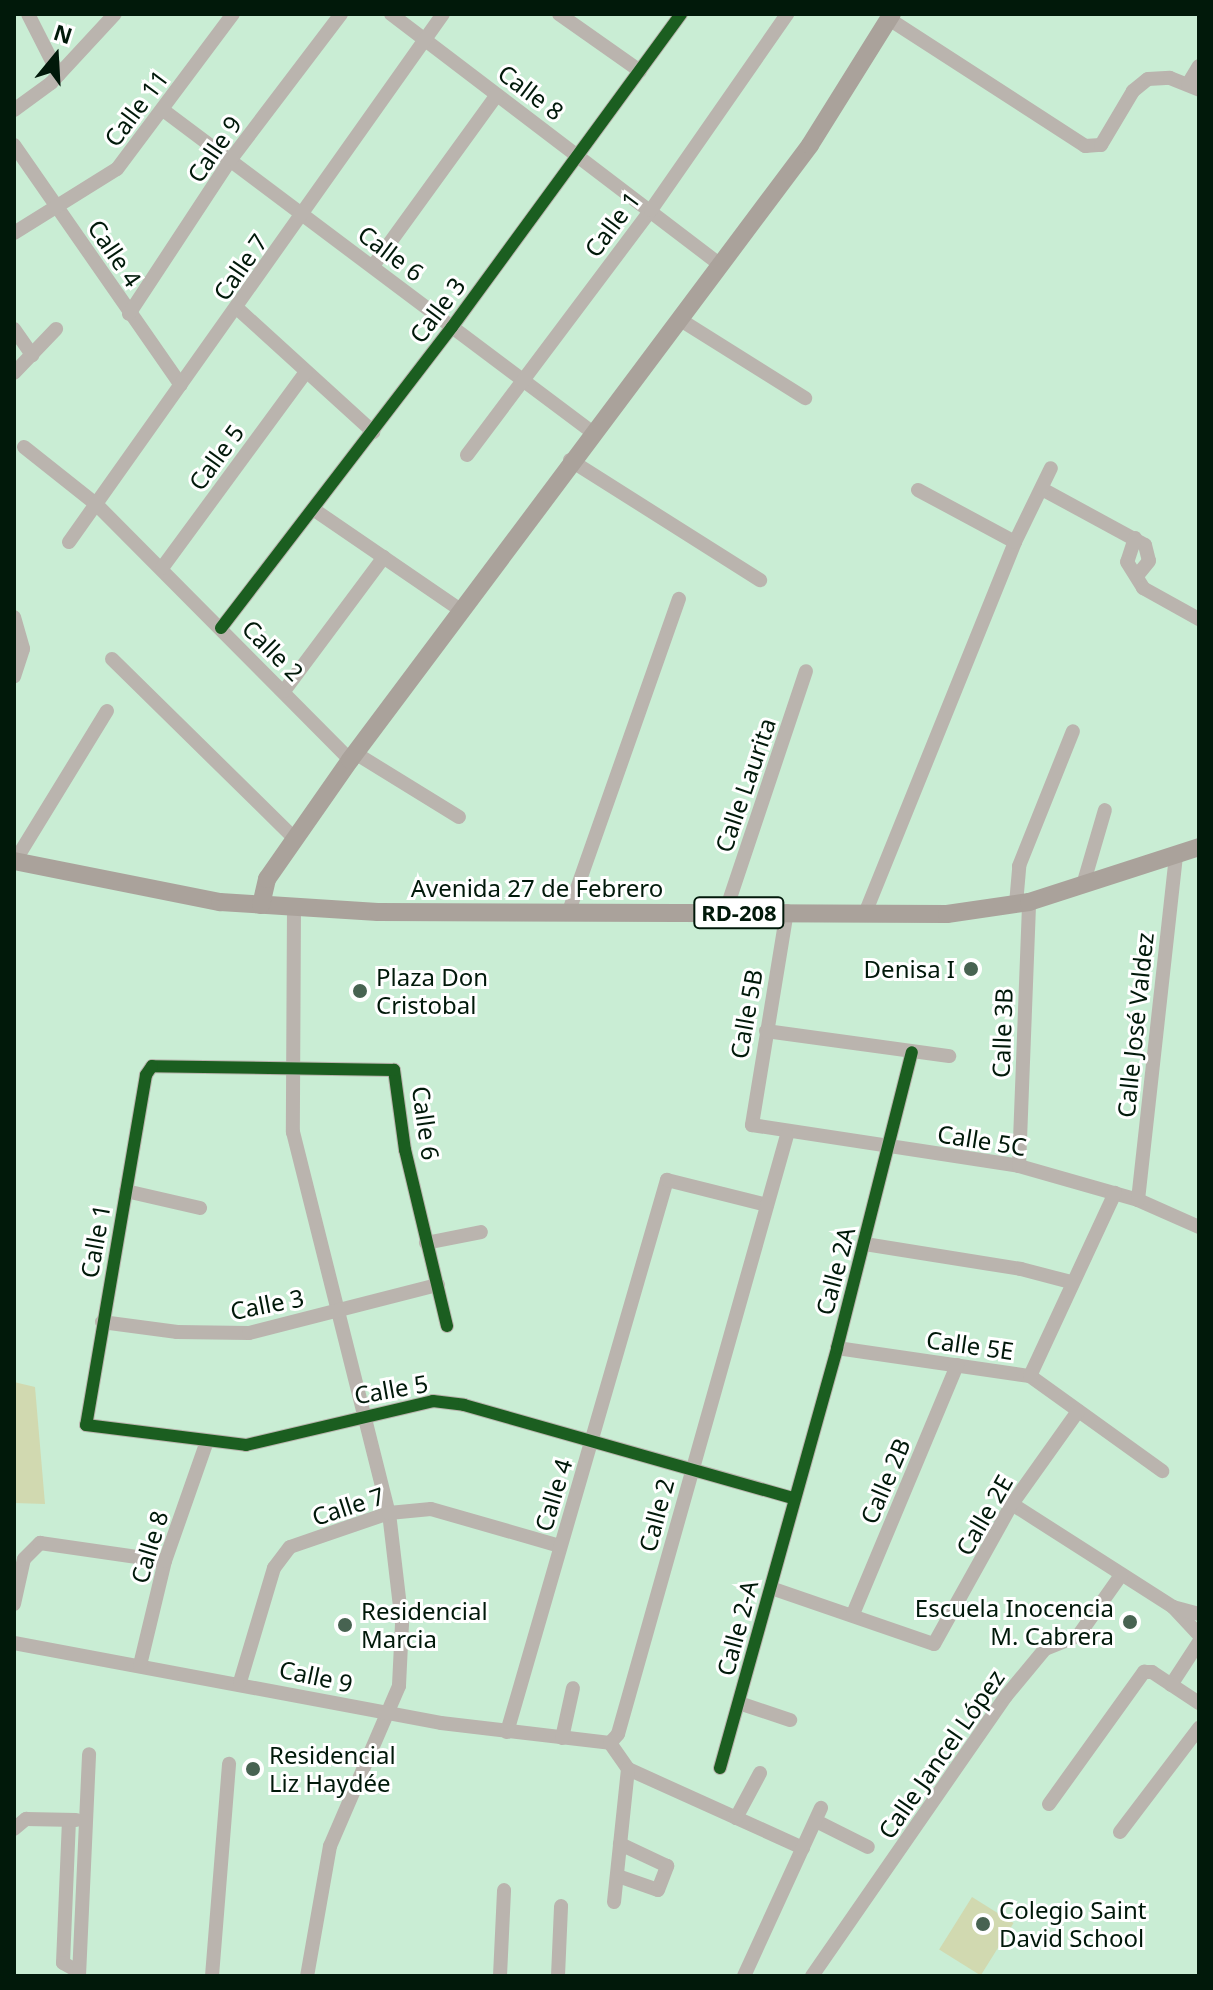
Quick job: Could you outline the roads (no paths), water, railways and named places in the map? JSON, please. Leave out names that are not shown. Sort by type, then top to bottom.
[{"type":"main road","points":[[261,905],[267,879],[352,757],[570,460],[810,145],[891,17]]},
{"type":"main road","name":"Avenida 27 de Febrero","points":[[15,861],[173,893],[294,907],[947,914],[1023,903],[1199,847]]},
{"type":"street","points":[[28,14],[59,75]]},
{"type":"street","points":[[14,110],[59,75],[115,14]]},
{"type":"street","name":"Calle 9","points":[[129,314],[231,159],[341,14]]},
{"type":"street","name":"Calle 8","points":[[391,14],[720,265]]},
{"type":"street","name":"Calle 7","points":[[69,542],[238,309],[443,14]]},
{"type":"street","points":[[559,14],[640,71]]},
{"type":"street","name":"Calle 3","points":[[221,628],[452,327],[681,14]]},
{"type":"street","name":"Calle 1","points":[[467,455],[651,210],[787,14]]},
{"type":"street","name":"Calle 11","points":[[14,233],[117,169],[163,110],[225,16]]},
{"type":"street","points":[[891,17],[1072,141],[1090,148],[1101,145],[1144,81],[1164,77],[1194,87],[1199,66]]},
{"type":"street","points":[[373,266],[497,95]]},
{"type":"street","name":"Calle 6","points":[[163,110],[592,432]]},
{"type":"street","name":"Calle 4","points":[[14,145],[181,385]]},
{"type":"street","points":[[238,309],[373,432]]},
{"type":"street","points":[[679,319],[805,398]]},
{"type":"street","points":[[14,329],[32,355]]},
{"type":"street","points":[[14,373],[56,329]]},
{"type":"street","name":"Calle 5","points":[[162,568],[306,372]]},
{"type":"street","name":"Calle 2","points":[[24,447],[96,504],[352,757],[459,817]]},
{"type":"street","points":[[570,460],[760,580]]},
{"type":"street","points":[[866,911],[1015,542],[1051,468]]},
{"type":"street","points":[[1042,489],[1135,538],[1127,562],[1143,588],[1199,619]]},
{"type":"street","points":[[918,490],[1015,542]]},
{"type":"street","points":[[313,509],[462,611]]},
{"type":"street","points":[[284,691],[384,557]]},
{"type":"street","points":[[569,911],[679,599]]},
{"type":"street","points":[[14,617],[23,649],[14,677]]},
{"type":"street","points":[[112,659],[295,839]]},
{"type":"street","name":"Calle Laurita","points":[[725,913],[806,671]]},
{"type":"street","points":[[15,861],[107,711]]},
{"type":"street","name":"Calle 3B","points":[[1019,1166],[1023,903],[1019,866],[1073,731]]},
{"type":"street","points":[[1083,885],[1105,810]]},
{"type":"street","name":"Calle José Valdez","points":[[1138,1200],[1176,854]]},
{"type":"street","points":[[294,907],[291,1068],[299,1169],[389,1513],[402,1624],[399,1686],[390,1714],[330,1846],[307,1976]]},
{"type":"street","name":"Calle 5B","points":[[752,1125],[787,911]]},
{"type":"street","points":[[766,1031],[949,1056]]},
{"type":"street","name":"Calle 2A","points":[[793,1498],[865,1244],[912,1052]]},
{"type":"street","name":"Calle 6","points":[[152,1066],[394,1070],[426,1243],[447,1326]]},
{"type":"street","name":"Calle 1","points":[[86,1425],[146,1075],[152,1066]]},
{"type":"street","name":"Calle 5C","points":[[752,1125],[787,1135],[1019,1166],[1138,1200],[1199,1227]]},
{"type":"street","name":"Calle 2","points":[[610,1743],[618,1734],[787,1135]]},
{"type":"street","name":"Calle 4","points":[[507,1732],[667,1180],[767,1205]]},
{"type":"street","name":"Calle 1","points":[[126,1191],[200,1208]]},
{"type":"street","points":[[1030,1376],[1071,1282],[1115,1193]]},
{"type":"street","points":[[426,1243],[481,1232]]},
{"type":"street","points":[[865,1244],[1021,1269],[1071,1282]]},
{"type":"street","name":"Calle 3","points":[[102,1322],[218,1335],[337,1312],[438,1285]]},
{"type":"street","name":"Calle 5E","points":[[837,1348],[1030,1376],[1162,1471]]},
{"type":"street","name":"Calle 2B","points":[[853,1614],[957,1365]]},
{"type":"street","name":"Calle 5","points":[[86,1425],[206,1444],[246,1445],[433,1401],[464,1405],[591,1445],[793,1498]]},
{"type":"street","name":"Calle 2E","points":[[853,1614],[910,1641],[934,1644],[1012,1504],[1078,1411]]},
{"type":"street","name":"Calle 8","points":[[140,1665],[165,1561],[206,1444]]},
{"type":"street","name":"Calle 2-A","points":[[720,1768],[793,1498]]},
{"type":"street","points":[[1012,1504],[1173,1607],[1199,1635]]},
{"type":"street","name":"Calle 7","points":[[240,1682],[282,1553],[389,1513],[431,1509],[560,1546]]},
{"type":"street","points":[[14,1604],[31,1547],[40,1543],[165,1561]]},
{"type":"street","name":"Calle Jancel López","points":[[812,1976],[1006,1696],[1045,1649],[1078,1636],[1121,1575]]},
{"type":"street","points":[[771,1588],[853,1614]]},
{"type":"street","points":[[1173,1607],[1199,1614]]},
{"type":"street","points":[[1171,1685],[1199,1642]]},
{"type":"street","name":"Calle 9","points":[[14,1643],[240,1682],[390,1714],[507,1732],[610,1743]]},
{"type":"street","points":[[1049,1804],[1146,1672],[1199,1703]]},
{"type":"street","points":[[562,1738],[573,1688]]},
{"type":"street","points":[[739,1703],[790,1720]]},
{"type":"street","points":[[1120,1832],[1199,1728]]},
{"type":"street","points":[[610,1743],[628,1769],[803,1848]]},
{"type":"street","points":[[79,1974],[89,1754]]},
{"type":"street","points":[[212,1976],[229,1764]]},
{"type":"street","points":[[614,1902],[628,1769]]},
{"type":"street","points":[[736,1818],[760,1773]]},
{"type":"street","points":[[744,1976],[819,1815],[868,1847]]},
{"type":"street","points":[[14,1829],[26,1819],[85,1820]]},
{"type":"street","points":[[69,1820],[63,1963],[79,1974]]},
{"type":"street","points":[[618,1876],[658,1890],[667,1866],[620,1844]]},
{"type":"street","points":[[500,1976],[504,1890]]},
{"type":"street","points":[[558,1976],[561,1906]]},
{"type":"place","name":"Denisa I","points":[[971,969]]},
{"type":"place","name":"Plaza Don Cristobal","points":[[360,991]]},
{"type":"place","name":"Escuela Inocencia M. Cabrera","points":[[1130,1622]]},
{"type":"place","name":"Residencial Marcia","points":[[345,1625]]},
{"type":"place","name":"Residencial Liz Haydée","points":[[253,1769]]},
{"type":"place","name":"Colegio Saint David School","points":[[983,1924]]}]
